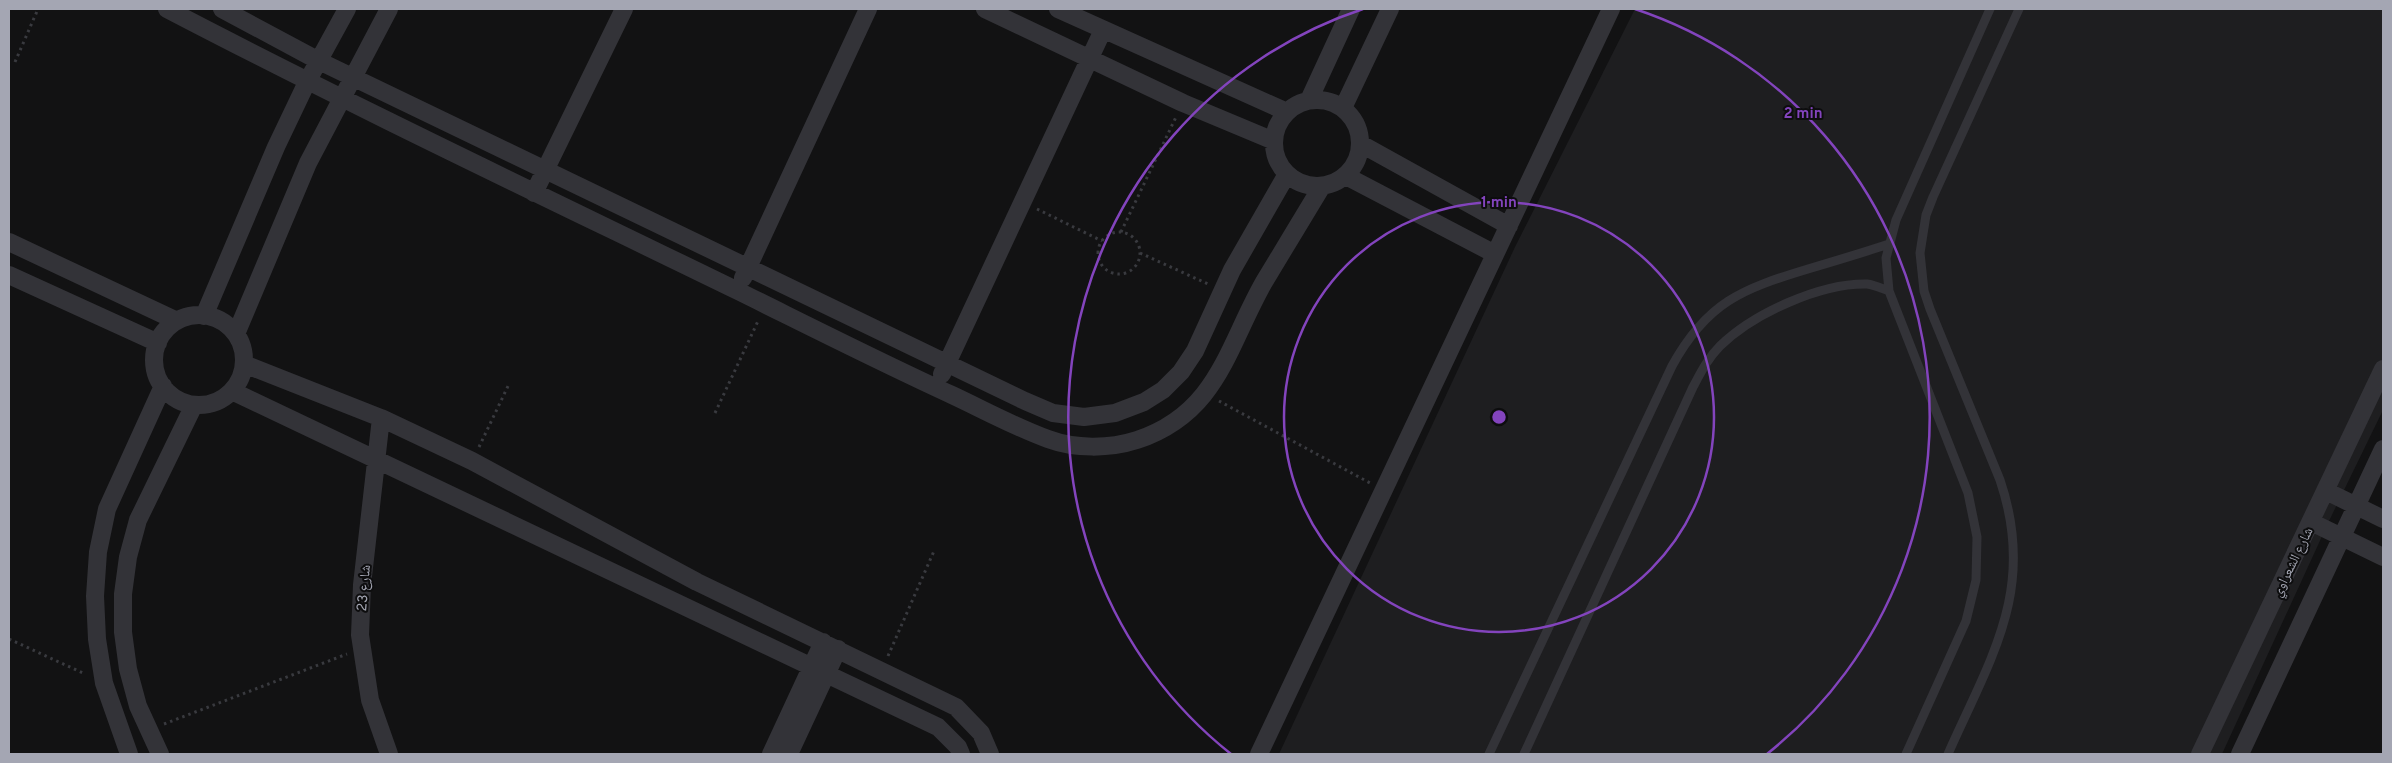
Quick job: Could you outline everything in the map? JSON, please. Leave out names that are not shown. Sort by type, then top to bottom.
[{"type":"street","points":[[167,9],[342,100],[936,388],[1050,440],[1078,446],[1135,441],[1161,430],[1185,414],[1206,394],[1219,374],[1263,285],[1322,186]]},
{"type":"street","points":[[222,9],[319,62],[946,365],[1054,413],[1084,417],[1115,413],[1144,402],[1163,390],[1181,372],[1195,351],[1232,270],[1287,174]]},
{"type":"street","points":[[204,316],[276,147],[307,82],[347,9]]},
{"type":"street","points":[[236,334],[308,163],[389,9]]},
{"type":"street","points":[[534,193],[624,9]]},
{"type":"street","points":[[737,291],[868,9]]},
{"type":"street","points":[[985,9],[1183,102],[1274,141]]},
{"type":"street","points":[[1058,9],[1287,112]]},
{"type":"street","points":[[1310,100],[1351,9]]},
{"type":"street","points":[[1343,108],[1390,9]]},
{"type":"street","points":[[1259,754],[1611,9]]},
{"type":"street","points":[[936,388],[1104,30]]},
{"type":"street","points":[[1310,100],[1332,103],[1343,108],[1352,118],[1359,131],[1359,156],[1346,176],[1335,183],[1309,186],[1297,182],[1287,174],[1276,158],[1274,141],[1280,120],[1298,104],[1310,100]]},
{"type":"street","points":[[1360,144],[1508,226]]},
{"type":"street","points":[[1346,176],[1495,254]]},
{"type":"street","points":[[9,242],[177,321]]},
{"type":"street","points":[[10,278],[158,343]]},
{"type":"street","points":[[204,316],[222,321],[236,334],[241,343],[244,364],[239,382],[232,391],[214,403],[194,405],[173,397],[163,386],[155,368],[155,356],[158,343],[169,327],[186,317],[204,316]]},
{"type":"street","points":[[244,364],[381,418],[472,461],[697,582],[956,706],[981,733],[990,754]]},
{"type":"street","name":"شارع الشعراوي","points":[[2200,754],[2312,522],[2383,369]]},
{"type":"street","points":[[129,754],[104,683],[97,640],[95,596],[107,510],[163,386]]},
{"type":"street","points":[[232,391],[820,669],[938,727],[958,747],[961,754]]},
{"type":"street","points":[[160,754],[138,706],[128,669],[123,632],[123,594],[127,566],[138,520],[194,405]]},
{"type":"street","name":"شارع 23","points":[[381,418],[362,585],[362,648],[370,700],[390,754]]},
{"type":"street","points":[[2240,754],[2383,449]]},
{"type":"street","points":[[2326,491],[2383,519]]},
{"type":"street","points":[[2312,522],[2383,556]]},
{"type":"street","points":[[789,754],[830,646]]},
{"type":"street","points":[[771,754],[820,669]]},
{"type":"lane","points":[[1906,754],[1966,621],[1976,580],[1977,537],[1968,493],[1890,291],[1886,258],[1896,220],[1910,185],[1990,9]]},
{"type":"lane","points":[[1948,754],[2000,637],[2007,614],[2015,567],[2014,544],[2009,508],[2000,480],[1924,291],[1920,253],[1922,234],[1933,197],[2020,9]]},
{"type":"lane","points":[[1490,754],[1672,366],[1691,336],[1716,310],[1750,288],[1889,244]]},
{"type":"lane","points":[[1524,754],[1692,387],[1707,361],[1734,334],[1779,308],[1816,292],[1834,287],[1870,284],[1890,291]]},
{"type":"path","points":[[15,62],[38,9]]},
{"type":"path","points":[[1121,232],[1183,102]]},
{"type":"path","points":[[1023,202],[1102,241]]},
{"type":"path","points":[[1121,232],[1127,233],[1137,240],[1140,253],[1135,267],[1128,272],[1113,273],[1107,270],[1099,259],[1098,253],[1102,241],[1108,235],[1121,232]]},
{"type":"path","points":[[1140,253],[1222,291]]},
{"type":"path","points":[[715,413],[766,305]]},
{"type":"path","points":[[472,461],[509,384]]},
{"type":"path","points":[[1206,394],[1384,490]]},
{"type":"path","points":[[882,670],[934,552]]},
{"type":"path","points":[[9,639],[104,683]]},
{"type":"path","points":[[149,730],[362,648]]},
{"type":"shaded area","points":[[1635,9],[2383,9],[2383,410],[2329,521],[2222,754],[1279,754],[1515,247]]}]
